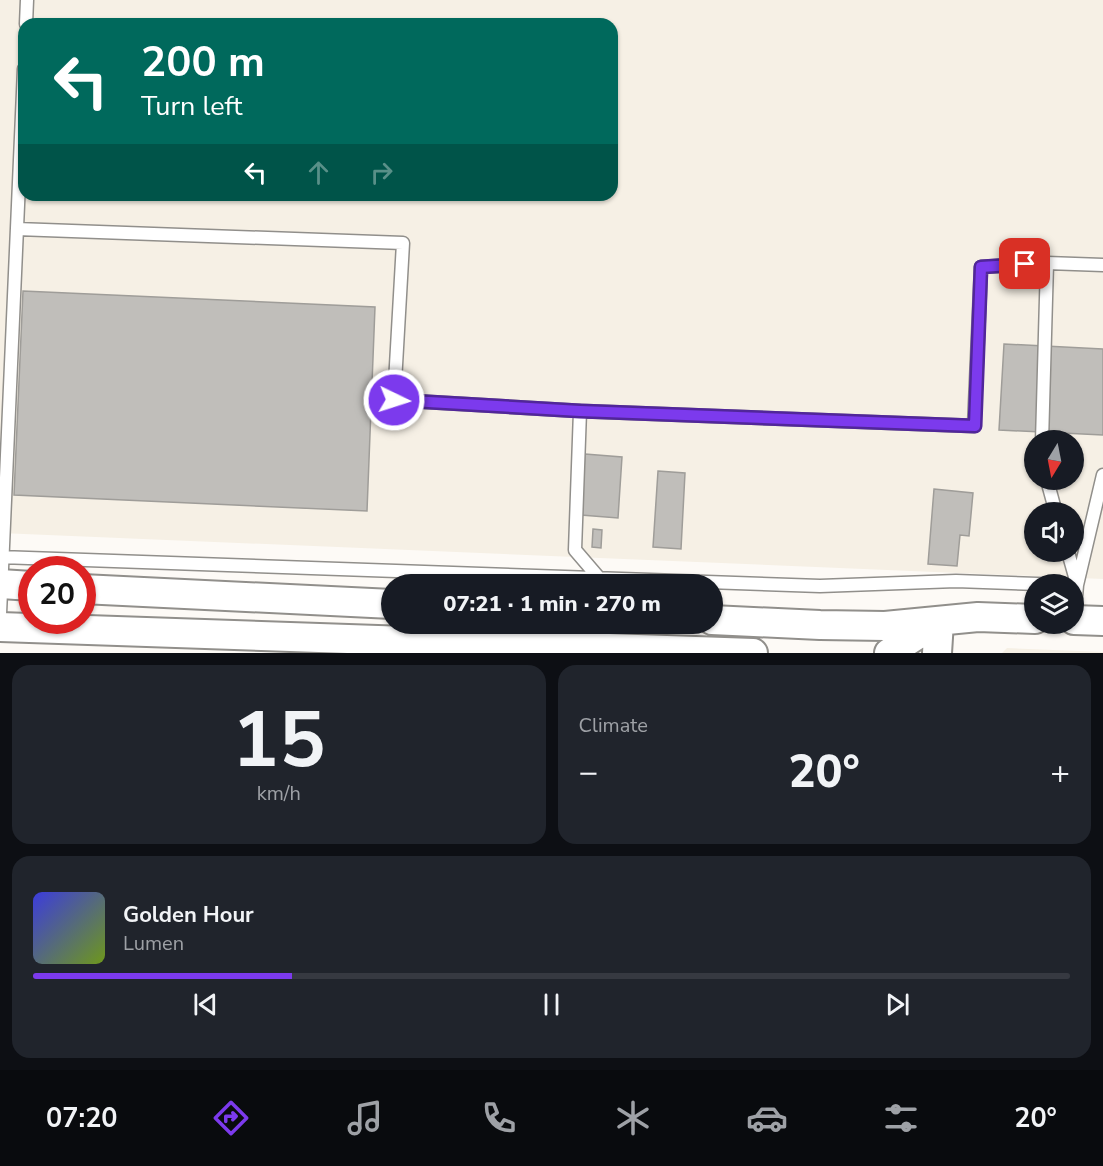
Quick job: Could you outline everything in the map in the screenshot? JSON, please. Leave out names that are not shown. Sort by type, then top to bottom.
[{"type":"street","points":[[1,570],[18,579]]},
{"type":"street","points":[[96,590],[381,603]]},
{"type":"street","points":[[723,621],[820,625],[886,644],[939,622],[978,617],[1024,619]]},
{"type":"street","points":[[1084,620],[1103,621]]},
{"type":"street","points":[[937,653],[939,622]]},
{"type":"street","points":[[0,627],[596,636],[753,653]]},
{"type":"lane","points":[[26,18],[27,0]]},
{"type":"lane","points":[[0,614],[18,201]]},
{"type":"lane","points":[[17,229],[403,243],[394,400],[580,411],[975,426],[981,267],[1047,263],[1103,265]]},
{"type":"lane","points":[[1042,430],[1047,263]]},
{"type":"lane","points":[[580,411],[575,550],[593,574]]},
{"type":"lane","points":[[1076,574],[1103,476]]},
{"type":"lane","points":[[1,570],[381,578]]},
{"type":"lane","points":[[723,584],[820,586],[956,581],[1024,583]]},
{"type":"shaded area","points":[[0,0],[1103,0],[1103,579],[1084,578],[1084,574],[1024,576],[0,533]]},
{"type":"shaded area","points":[[1007,648],[1103,652],[1103,653],[1002,653]]},
{"type":"building","points":[[23,291],[375,307],[367,511],[14,495]]},
{"type":"building","points":[[1004,344],[1103,349],[1103,435],[1084,434],[1084,430],[999,430]]},
{"type":"building","points":[[585,454],[622,457],[618,518],[581,515]]},
{"type":"building","points":[[658,471],[685,473],[681,549],[653,547]]},
{"type":"building","points":[[934,489],[973,493],[969,536],[960,535],[957,566],[928,564]]},
{"type":"building","points":[[593,529],[602,530],[601,548],[592,547]]},
{"type":"route","points":[[394,400],[580,411],[975,426],[981,267],[1025,264]]}]
